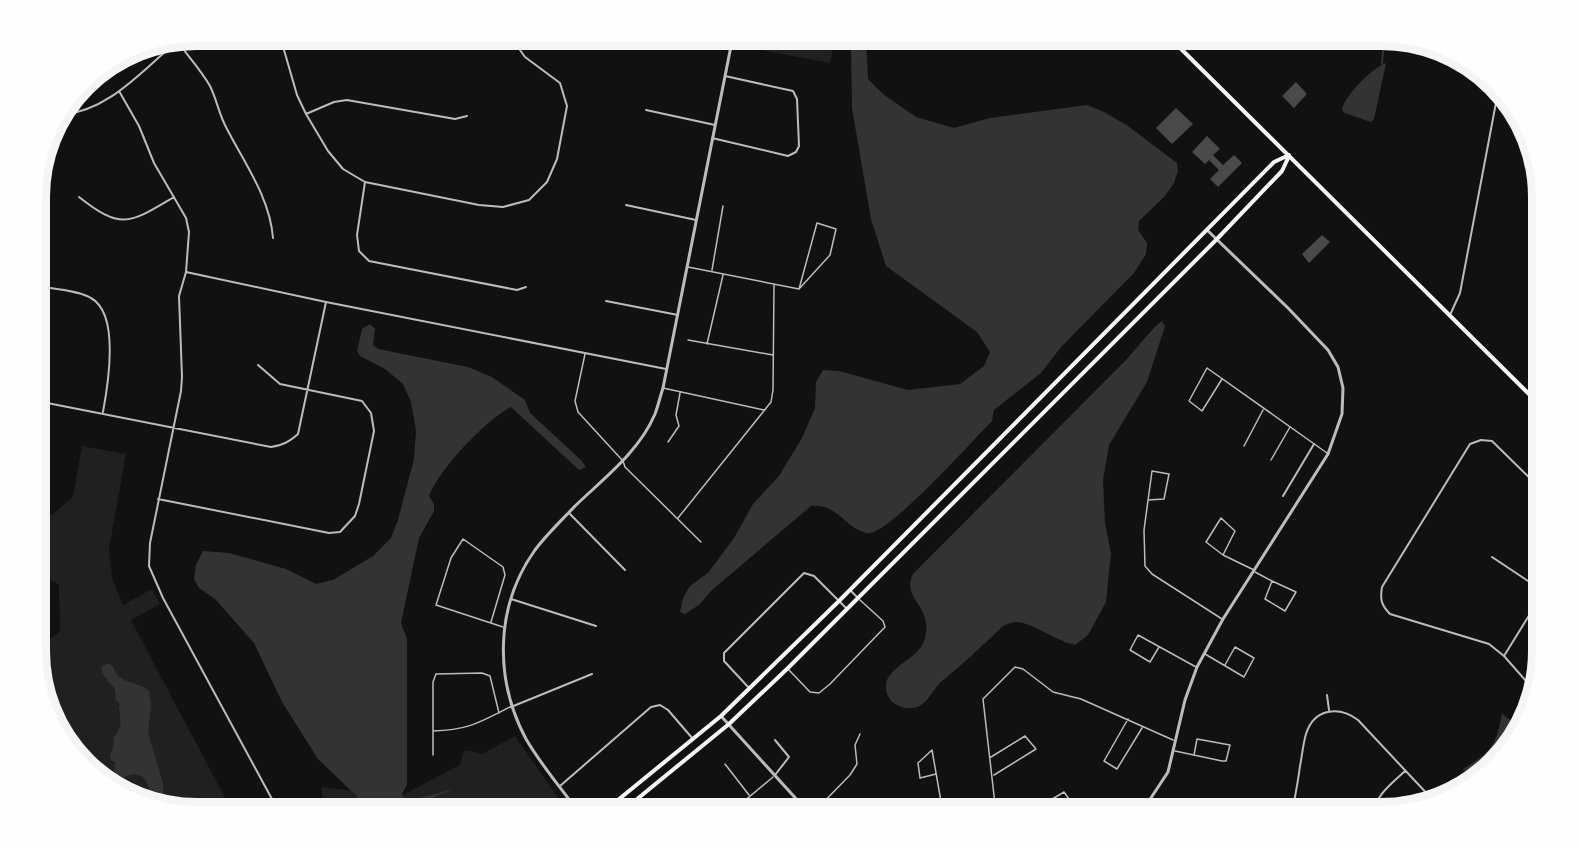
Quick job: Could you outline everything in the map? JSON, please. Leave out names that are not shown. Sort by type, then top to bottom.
[{"type":"main road","points":[[1178,46],[1532,397]]},
{"type":"main road","points":[[616,802],[722,716],[1274,162],[1289,155]]},
{"type":"main road","points":[[633,802],[729,724],[788,668],[1217,239],[1282,171],[1289,155]]},
{"type":"street","points":[[183,47],[209,84],[224,124],[264,199],[271,218],[273,238]]},
{"type":"street","points":[[283,47],[297,95],[306,114],[328,151],[343,169],[365,182],[479,205],[503,207],[529,200],[547,182],[557,159],[567,106],[560,82],[525,57],[518,47]]},
{"type":"street","points":[[571,802],[528,741],[511,707],[504,666],[504,627],[520,575],[535,551],[569,513],[623,461],[642,437],[655,415],[678,315],[731,47]]},
{"type":"street","points":[[72,114],[98,105],[119,92],[168,49]]},
{"type":"street","points":[[712,138],[788,156],[796,152],[799,146],[797,99],[793,91],[725,76]]},
{"type":"street","points":[[119,92],[139,126],[154,163],[186,218],[189,232],[186,272],[179,296],[178,312],[182,377],[150,543],[149,566],[163,598],[274,802]]},
{"type":"street","points":[[306,114],[334,102],[347,100],[455,119],[468,116]]},
{"type":"street","points":[[1450,315],[1460,292],[1496,100]]},
{"type":"street","points":[[646,110],[715,125]]},
{"type":"street","points":[[365,182],[357,236],[359,251],[369,261],[517,290],[526,287]]},
{"type":"street","points":[[79,197],[98,213],[129,221],[174,197]]},
{"type":"street","points":[[626,205],[697,220]]},
{"type":"street","points":[[1150,802],[1168,772],[1185,700],[1197,668],[1223,619],[1328,454],[1342,414],[1343,388],[1338,367],[1318,338],[1207,230]]},
{"type":"street","points":[[186,272],[666,369]]},
{"type":"street","points":[[47,288],[87,296],[95,300],[104,311],[110,366],[102,413]]},
{"type":"street","points":[[606,301],[678,315]]},
{"type":"street","points":[[47,403],[271,447],[289,443],[298,434],[327,302]]},
{"type":"street","points":[[158,499],[320,532],[340,532],[355,516],[374,431],[371,413],[362,401],[280,384],[258,365]]},
{"type":"street","points":[[1529,684],[1504,656],[1489,644],[1390,614],[1383,608],[1380,598],[1382,587],[1470,444],[1481,440],[1492,441],[1532,480]]},
{"type":"street","points":[[1283,496],[1314,444]]},
{"type":"street","points":[[569,513],[625,570]]},
{"type":"street","points":[[1492,557],[1532,584]]},
{"type":"street","points":[[749,688],[724,661],[724,653],[804,573],[814,576],[847,609]]},
{"type":"street","points":[[850,590],[858,598]]},
{"type":"street","points":[[511,599],[596,626]]},
{"type":"street","points":[[1504,656],[1532,610]]},
{"type":"street","points":[[511,707],[592,674]]},
{"type":"street","points":[[1327,695],[1329,710]]},
{"type":"street","points":[[560,786],[651,707],[660,705],[668,710],[693,739]]},
{"type":"street","points":[[1294,802],[1307,732],[1316,717],[1329,710],[1338,710],[1352,716],[1428,795]]},
{"type":"street","points":[[722,716],[801,802]]},
{"type":"street","points":[[775,740],[789,757],[775,775]]},
{"type":"street","points":[[1376,802],[1381,793],[1405,771]]},
{"type":"street","points":[[1152,799],[1160,802]]},
{"type":"lane","points":[[711,272],[723,206]]},
{"type":"lane","points":[[817,223],[836,229],[830,255],[799,289],[817,223]]},
{"type":"lane","points":[[687,267],[799,289]]},
{"type":"lane","points":[[707,344],[723,274]]},
{"type":"lane","points":[[678,518],[771,402],[774,284]]},
{"type":"lane","points":[[688,340],[773,356]]},
{"type":"lane","points":[[585,353],[575,401],[578,412],[623,461],[625,467],[701,542]]},
{"type":"lane","points":[[1222,379],[1202,411],[1189,401],[1207,368],[1328,454]]},
{"type":"lane","points":[[663,388],[765,410]]},
{"type":"lane","points":[[668,442],[679,426],[676,415],[680,392]]},
{"type":"lane","points":[[1244,446],[1264,410]]},
{"type":"lane","points":[[1271,460],[1290,427]]},
{"type":"lane","points":[[1148,500],[1164,499],[1169,474],[1152,471],[1148,500],[1144,530],[1145,566],[1152,574],[1223,619]]},
{"type":"lane","points":[[1223,555],[1235,531],[1221,518],[1206,542],[1223,555],[1296,592],[1285,611],[1265,599],[1272,581]]},
{"type":"lane","points":[[491,622],[506,575],[503,567],[463,539],[451,558],[436,605],[504,627]]},
{"type":"lane","points":[[788,668],[810,692],[819,693],[830,684],[885,627],[883,621],[858,598]]},
{"type":"lane","points":[[1159,647],[1149,662],[1130,650],[1138,635],[1197,668]]},
{"type":"lane","points":[[1204,654],[1244,677],[1254,658],[1235,647],[1225,665]]},
{"type":"lane","points":[[995,802],[984,699],[1015,668],[1023,669],[1053,692],[1081,699],[1176,741]]},
{"type":"lane","points":[[433,755],[433,682],[436,674],[482,673],[490,676],[499,713]]},
{"type":"lane","points":[[433,730],[456,730],[473,726],[511,707]]},
{"type":"lane","points":[[1128,719],[1104,761],[1117,769],[1142,727]]},
{"type":"lane","points":[[822,802],[857,764],[855,745],[860,734]]},
{"type":"lane","points":[[990,758],[1025,736],[1036,749],[993,776]]},
{"type":"lane","points":[[1174,751],[1194,755],[1226,761],[1230,746],[1197,739],[1194,755]]},
{"type":"lane","points":[[936,774],[920,778],[918,763],[932,750],[941,802]]},
{"type":"lane","points":[[725,764],[750,796]]},
{"type":"lane","points":[[743,802],[775,775]]},
{"type":"lane","points":[[1050,802],[1064,792],[1071,802]]},
{"type":"shaded area","points":[[834,46],[830,63],[742,47]]},
{"type":"shaded area","points":[[851,46],[866,46],[868,79],[883,94],[916,117],[954,128],[990,118],[1087,105],[1128,126],[1177,163],[1178,171],[1174,183],[1165,196],[1139,221],[1138,230],[1147,243],[1146,254],[1134,273],[1061,347],[1041,373],[994,410],[992,421],[910,505],[877,530],[867,533],[852,526],[828,508],[811,506],[712,590],[699,605],[685,614],[680,612],[683,598],[690,586],[708,573],[734,538],[753,504],[779,476],[802,438],[815,408],[816,382],[823,370],[839,371],[908,390],[960,384],[984,366],[990,352],[977,332],[886,266],[871,219],[852,108]]},
{"type":"shaded area","points":[[1386,63],[1374,119],[1371,122],[1345,113],[1342,110],[1344,104],[1353,90],[1374,70]]},
{"type":"shaded area","points":[[1162,321],[1165,326],[1147,382],[1109,445],[1103,480],[1105,523],[1111,553],[1106,602],[1088,635],[1075,645],[1023,623],[1010,623],[1003,626],[942,681],[921,705],[908,708],[895,704],[887,693],[888,678],[921,647],[926,629],[926,619],[911,591],[910,583],[913,574]]},
{"type":"shaded area","points":[[370,324],[375,329],[373,345],[378,349],[468,367],[492,377],[525,400],[530,413],[586,467],[579,470],[511,407],[464,446],[443,472],[429,496],[434,504],[434,511],[419,538],[401,623],[407,639],[407,785],[402,794],[407,801],[454,789],[422,802],[363,802],[318,759],[282,702],[254,643],[215,599],[199,588],[194,579],[196,565],[203,551],[229,553],[286,569],[316,584],[333,580],[373,556],[391,538],[414,459],[416,431],[411,402],[403,384],[385,369],[360,356],[357,351],[362,329]]},
{"type":"shaded area","points":[[82,446],[126,454],[109,549],[112,578],[123,605],[152,589],[160,604],[131,620],[227,802],[178,801],[131,787],[98,765],[84,751],[67,727],[52,690],[46,651],[46,641],[60,632],[59,585],[46,577],[46,519],[73,497]]},
{"type":"shaded area","points":[[107,663],[113,666],[115,672],[123,679],[149,691],[151,704],[148,732],[163,783],[164,798],[151,795],[147,783],[140,775],[128,775],[120,779],[116,773],[115,762],[111,760],[110,755],[114,744],[113,738],[120,726],[119,706],[121,705],[115,699],[114,689],[101,667]]},
{"type":"shaded area","points":[[1502,713],[1515,721],[1495,751],[1468,774],[1463,769],[1487,752],[1497,733]]},
{"type":"shaded area","points":[[515,736],[561,802],[322,802],[322,787],[399,797],[460,765],[464,751],[482,754]]},
{"type":"building","points":[[1296,82],[1307,94],[1294,108],[1282,96]]},
{"type":"building","points":[[1176,108],[1193,124],[1172,144],[1156,128]]},
{"type":"building","points":[[1207,136],[1220,149],[1213,155],[1223,165],[1234,155],[1242,163],[1218,187],[1210,179],[1219,170],[1209,160],[1205,164],[1192,152]]},
{"type":"building","points":[[1322,235],[1330,242],[1309,263],[1302,254]]},
{"type":"waterway","points":[[1382,64],[1383,46]]}]
